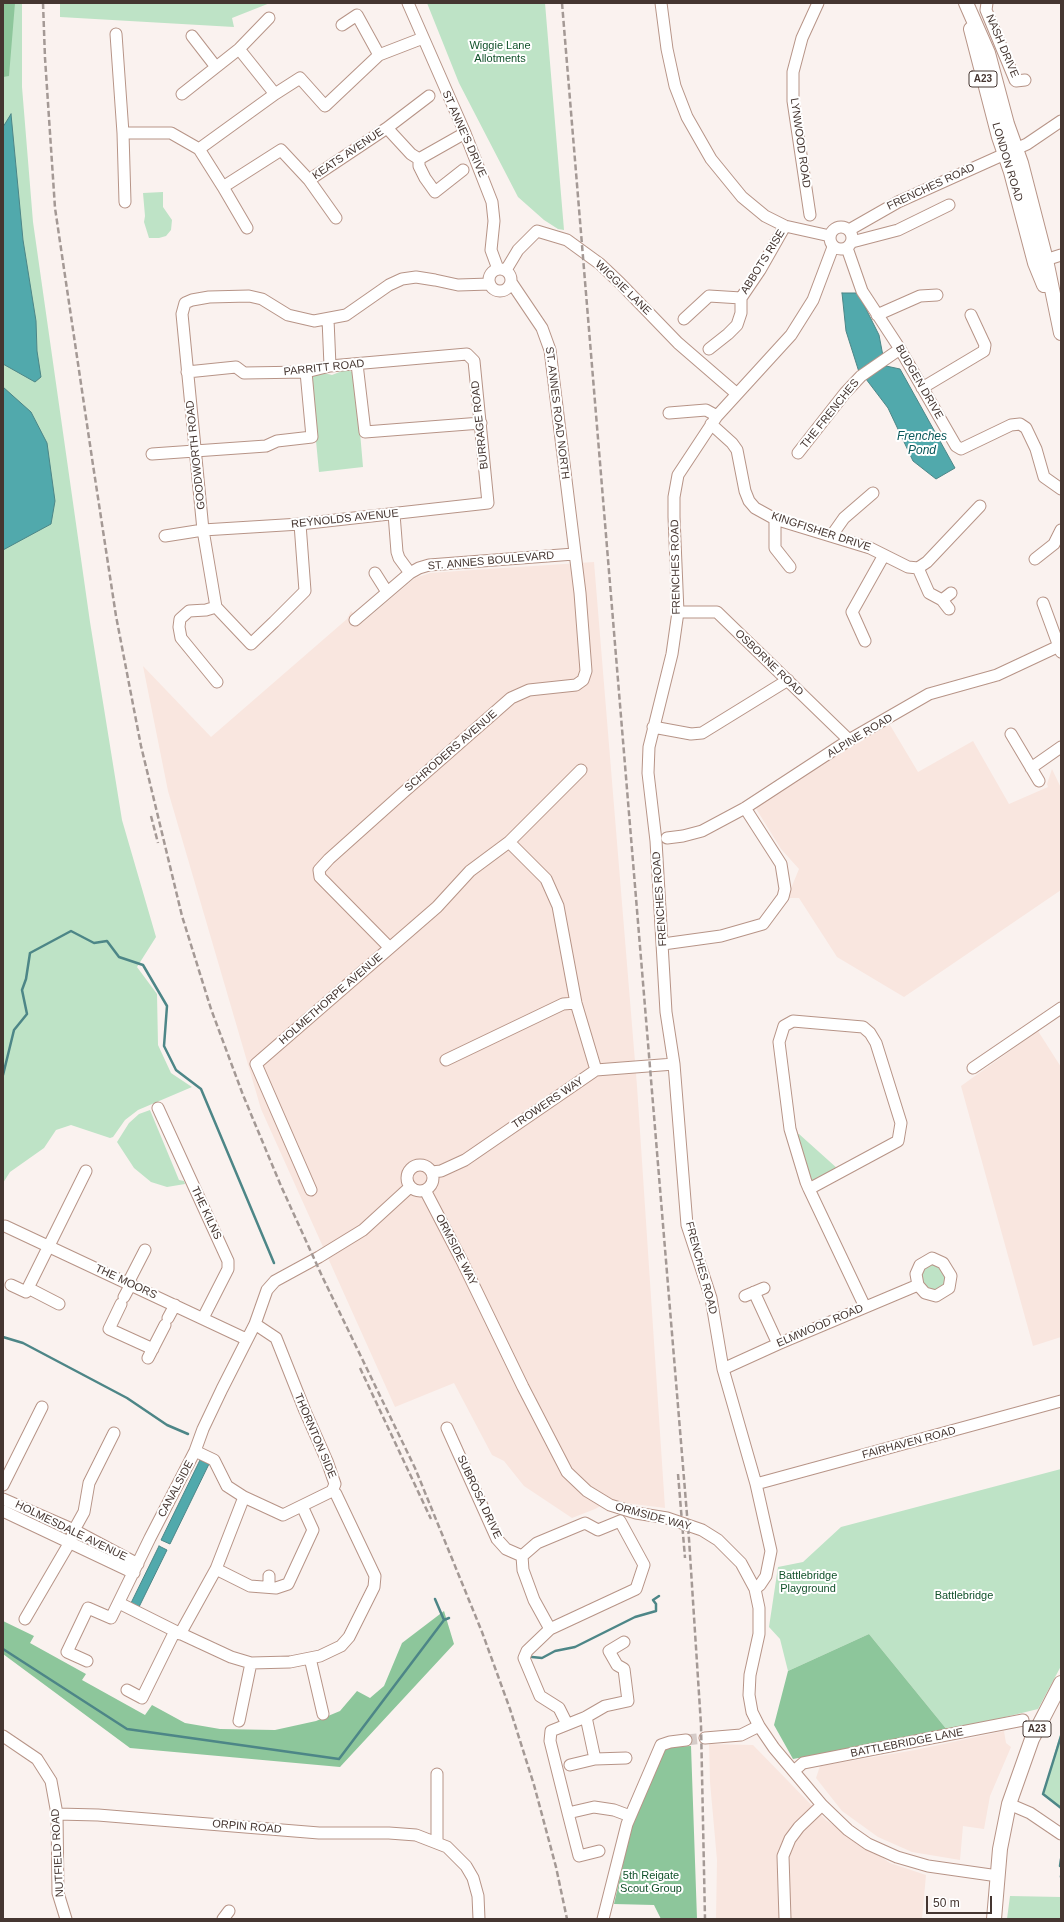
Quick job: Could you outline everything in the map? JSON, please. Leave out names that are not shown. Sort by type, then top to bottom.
[{"type":"main road","name":"LONDON ROAD","points":[[966,3],[977,56],[1010,151],[1011,172],[1061,333]]},
{"type":"main road","name":"A23","points":[[994,1919],[1000,1849],[1009,1804],[1032,1739],[1061,1682]]},
{"type":"street","name":"ST ANNE'S DRIVE","points":[[408,3],[465,132],[492,202],[494,221],[491,250],[502,270]]},
{"type":"street","points":[[661,3],[667,49],[675,86],[687,117],[703,147],[720,171],[742,197],[765,216],[785,226],[830,236]]},
{"type":"street","name":"LYNWOOD ROAD","points":[[810,215],[793,101],[793,72],[802,38],[818,3]]},
{"type":"street","name":"NASH DRIVE","points":[[987,3],[986,10],[1014,80],[1025,80]]},
{"type":"street","points":[[342,25],[358,15],[379,55]]},
{"type":"street","points":[[182,94],[238,49],[269,18]]},
{"type":"street","points":[[116,34],[123,133],[125,202]]},
{"type":"street","points":[[192,36],[216,67]]},
{"type":"street","points":[[199,149],[275,94],[300,78],[325,106],[379,55],[423,38]]},
{"type":"street","points":[[238,49],[275,94]]},
{"type":"street","name":"KEATS AVENUE","points":[[309,180],[387,128],[429,96]]},
{"type":"street","name":"FRENCHES ROAD","points":[[849,230],[898,202],[1010,151],[1043,134],[1061,121]]},
{"type":"street","name":"KEATS AVENUE","points":[[387,128],[411,154],[420,159]]},
{"type":"street","points":[[463,170],[435,192],[424,178],[419,166],[420,159],[465,132]]},
{"type":"street","points":[[123,133],[170,133],[199,149],[223,186],[247,228]]},
{"type":"street","name":"KEATS AVENUE","points":[[223,186],[281,150],[309,180],[336,218]]},
{"type":"street","points":[[830,236],[833,247],[840,249],[898,230],[949,205]]},
{"type":"street","name":"ABBOTS RISE","points":[[709,349],[737,325],[741,313],[741,298],[760,270],[785,226]]},
{"type":"street","points":[[830,236],[836,228],[841,227],[849,230],[852,235],[850,245]]},
{"type":"street","name":"WIGGIE LANE","points":[[502,270],[518,250],[537,231],[567,240],[615,278],[678,343],[736,394]]},
{"type":"street","name":"BUDGEN DRIVE","points":[[850,245],[862,291],[900,349],[958,448],[961,449],[1016,423],[1023,426],[1036,449],[1044,477],[1061,489]]},
{"type":"street","name":"FRENCHES ROAD","points":[[755,1589],[766,1576],[772,1551],[756,1484],[723,1369],[711,1298],[688,1225],[674,1064],[666,1012],[656,841],[648,773],[649,747],[672,654],[678,612],[674,497],[678,475],[714,420],[791,335],[813,300],[833,247]]},
{"type":"street","points":[[1040,262],[1061,255]]},
{"type":"street","points":[[330,366],[328,320],[346,315],[389,285],[402,279],[416,277],[458,285],[490,284],[497,290],[503,290],[507,288],[511,282],[511,277],[502,270],[491,274],[490,284]]},
{"type":"street","name":"ST. ANNES ROAD NORTH","points":[[511,282],[542,328],[550,350],[574,554]]},
{"type":"street","points":[[877,315],[920,296],[937,295]]},
{"type":"street","name":"GOODWORTH ROAD","points":[[211,608],[182,314],[185,303],[192,300],[209,297],[249,296],[262,299],[288,316],[314,321],[328,320]]},
{"type":"street","name":"ABBOTS RISE","points":[[684,319],[709,296],[741,298]]},
{"type":"street","points":[[922,388],[984,351],[985,345],[971,315]]},
{"type":"street","name":"THE FRENCHES","points":[[798,453],[860,376],[900,349]]},
{"type":"street","name":"PARRITT ROAD","points":[[188,372],[236,367],[244,373],[306,372],[330,366],[463,353]]},
{"type":"street","name":"BURRAGE ROAD","points":[[463,353],[467,354],[474,361],[488,503]]},
{"type":"street","points":[[357,364],[365,432],[481,423]]},
{"type":"street","points":[[152,454],[266,446],[277,441],[312,437],[306,372]]},
{"type":"street","name":"KINGFISHER DRIVE","points":[[669,413],[706,410],[737,450],[745,491],[749,501],[755,508],[776,519],[832,535],[870,548],[908,567],[918,568]]},
{"type":"street","points":[[832,535],[844,518],[873,493]]},
{"type":"street","name":"REYNOLDS AVENUE","points":[[165,536],[203,530],[300,524],[488,503]]},
{"type":"street","points":[[949,609],[942,600],[929,593],[918,568],[928,562],[980,506]]},
{"type":"street","points":[[394,514],[397,552],[399,558],[410,573]]},
{"type":"street","points":[[776,519],[775,548],[790,567]]},
{"type":"street","points":[[217,682],[181,638],[180,619],[189,611],[211,608],[251,644],[305,591],[300,524]]},
{"type":"street","points":[[1035,559],[1054,544],[1061,530]]},
{"type":"street","name":"ST. ANNES BOULEVARD","points":[[355,620],[410,573],[429,565],[574,554]]},
{"type":"street","name":"SCHRODERS AVENUE","points":[[389,947],[320,877],[319,870],[329,859],[404,791],[511,698],[529,690],[576,685],[583,680],[586,665],[580,593],[574,554]]},
{"type":"street","points":[[864,642],[852,612],[884,555]]},
{"type":"street","points":[[375,574],[387,592]]},
{"type":"street","points":[[942,600],[950,592]]},
{"type":"street","name":"ALPINE ROAD","points":[[667,838],[702,831],[745,808],[850,740],[929,694],[997,675],[1060,649],[1043,602]]},
{"type":"street","name":"OSBORNE ROAD","points":[[678,612],[717,612],[850,740]]},
{"type":"street","points":[[654,727],[691,734],[702,734],[788,680]]},
{"type":"street","points":[[1011,734],[1039,781]]},
{"type":"street","points":[[1032,768],[1061,747]]},
{"type":"street","name":"HOLMETHORPE AVENUE","points":[[310,1190],[256,1064],[389,947],[437,907],[470,871],[509,842],[581,770]]},
{"type":"street","points":[[663,944],[722,936],[763,924],[783,897],[785,889],[781,864],[745,808]]},
{"type":"street","points":[[509,842],[546,879],[558,906],[576,1003],[596,1070]]},
{"type":"street","points":[[446,1060],[562,1004],[576,1003]]},
{"type":"street","points":[[973,1068],[1061,1008]]},
{"type":"street","points":[[809,1189],[898,1141],[901,1123],[876,1043],[870,1033],[863,1027],[793,1021],[784,1026],[779,1042],[790,1129],[809,1189],[865,1307]]},
{"type":"street","name":"TROWERS WAY","points":[[432,1172],[441,1171],[465,1160],[596,1070],[674,1064]]},
{"type":"street","name":"THE KILNS","points":[[158,1108],[228,1261],[228,1268],[203,1318]]},
{"type":"street","points":[[423,1165],[432,1172],[433,1180],[425,1190],[419,1191],[410,1187],[407,1174],[413,1167],[423,1165]]},
{"type":"street","points":[[11,1285],[26,1292],[86,1171]]},
{"type":"street","name":"CANALSIDE","points":[[87,1661],[67,1652],[88,1608],[111,1618],[195,1452],[203,1429],[246,1339],[255,1324],[267,1290],[275,1281],[319,1257],[363,1230],[410,1187]]},
{"type":"street","name":"ORMSIDE WAY","points":[[425,1190],[567,1472],[587,1491],[610,1505],[636,1513],[667,1518],[702,1530],[718,1540],[741,1563],[755,1589],[759,1608],[759,1634],[750,1675],[749,1695],[752,1712],[759,1726],[774,1748],[822,1805],[848,1830],[863,1840],[897,1857],[928,1866],[998,1876]]},
{"type":"street","name":"THE MOORS","points":[[5,1226],[246,1339]]},
{"type":"street","points":[[144,1250],[129,1283],[123,1301],[109,1329],[150,1354],[175,1305]]},
{"type":"street","name":"ELMWOOD ROAD","points":[[723,1369],[778,1344],[918,1285]]},
{"type":"street","points":[[28,1288],[59,1304]]},
{"type":"street","points":[[754,1292],[778,1344]]},
{"type":"street","name":"THORNTON SIDE","points":[[195,1452],[214,1460],[227,1486],[244,1497],[283,1515],[332,1491],[335,1484],[327,1461],[276,1338],[255,1324]]},
{"type":"street","name":"FAIRHAVEN ROAD","points":[[756,1484],[1061,1401]]},
{"type":"street","points":[[3,1485],[42,1407]]},
{"type":"street","name":"SUBROSA DRIVE","points":[[447,1428],[496,1539],[506,1549],[522,1556]]},
{"type":"street","points":[[25,1619],[70,1542],[74,1530],[84,1512],[89,1483],[114,1433]]},
{"type":"street","points":[[119,1603],[177,1633],[231,1657],[251,1663],[290,1662],[315,1657],[341,1646],[348,1637],[374,1587],[375,1576],[336,1494],[332,1491]]},
{"type":"street","points":[[127,1690],[142,1698],[177,1633],[216,1569],[244,1497]]},
{"type":"street","name":"HOLMESDALE AVENUE","points":[[3,1499],[74,1530],[136,1568]]},
{"type":"street","points":[[216,1569],[250,1586],[272,1588],[288,1584],[313,1530],[302,1506]]},
{"type":"street","name":"HOLMESDALE AVENUE","points":[[3,1511],[70,1542],[136,1568]]},
{"type":"street","points":[[550,1629],[532,1594],[523,1570],[522,1556],[537,1543],[585,1523],[598,1530],[620,1521],[644,1565],[636,1588],[550,1629],[527,1651],[524,1658],[540,1696],[558,1708],[567,1724]]},
{"type":"street","points":[[269,1576],[272,1588]]},
{"type":"street","points":[[599,1851],[579,1856],[550,1741],[551,1732],[586,1717],[605,1706],[628,1701],[624,1669],[616,1664],[609,1651],[624,1642]]},
{"type":"street","points":[[315,1657],[322,1714]]},
{"type":"street","points":[[239,1721],[251,1663]]},
{"type":"street","points":[[586,1717],[595,1759]]},
{"type":"street","name":"BATTLEBRIDGE LANE","points":[[794,1771],[803,1763],[1022,1720]]},
{"type":"street","points":[[705,1738],[741,1735],[759,1726]]},
{"type":"street","name":"NUTFIELD ROAD","points":[[3,1736],[37,1759],[51,1781],[57,1814],[58,1893],[66,1919]]},
{"type":"street","points":[[603,1919],[630,1816],[661,1745],[686,1740]]},
{"type":"street","points":[[570,1765],[595,1759],[626,1758]]},
{"type":"street","points":[[437,1774],[437,1843]]},
{"type":"street","points":[[1009,1804],[1030,1813],[1061,1834]]},
{"type":"street","points":[[785,1919],[783,1856],[790,1840],[799,1827],[822,1805]]},
{"type":"street","points":[[568,1813],[594,1807],[614,1810],[630,1816]]},
{"type":"street","name":"ORPIN ROAD","points":[[57,1814],[98,1815],[319,1833],[389,1833],[416,1835],[447,1847],[458,1857],[473,1878],[478,1896],[479,1919]]},
{"type":"shaded area","points":[[594,562],[637,1086],[665,1508],[610,1501],[572,1518],[524,1486],[504,1461],[492,1455],[454,1383],[395,1407],[261,1109],[168,791],[143,666],[211,737],[347,619],[351,611],[362,623],[415,578],[430,573]]},
{"type":"shaded area","points":[[890,725],[918,772],[973,741],[1009,804],[1048,787],[1047,784],[1052,769],[1061,788],[1061,890],[904,997],[837,957],[799,898],[787,898],[799,869],[781,849],[755,807],[864,736]]},
{"type":"shaded area","points":[[1038,1031],[1061,1067],[1061,1337],[1033,1346],[961,1086]]},
{"type":"shaded area","points":[[1004,1731],[1006,1743],[1011,1747],[990,1796],[984,1829],[963,1826],[960,1860],[912,1852],[878,1837],[842,1811],[816,1778],[820,1766],[915,1750]]},
{"type":"shaded area","points":[[709,1744],[753,1745],[826,1820],[890,1863],[926,1875],[922,1919],[716,1919],[717,1860],[710,1782]]},
{"type":"green space","points":[[3,3],[22,3],[22,87],[33,222],[90,622],[122,820],[156,937],[137,967],[157,994],[158,1045],[171,1073],[192,1087],[138,1110],[125,1120],[113,1137],[110,1138],[71,1125],[56,1130],[44,1148],[10,1172],[3,1183]]},
{"type":"green space","points":[[3,3],[15,3],[9,76],[3,77]]},
{"type":"green space","points":[[60,3],[270,3],[232,18],[234,27],[60,17]]},
{"type":"green space","name":"Wiggie Lane Allotments","points":[[427,3],[545,3],[564,230],[558,229],[544,220],[518,197],[459,83]]},
{"type":"green space","points":[[163,192],[163,207],[172,220],[171,230],[166,236],[149,238],[144,222],[145,216],[143,193]]},
{"type":"green space","points":[[347,369],[355,374],[363,467],[319,472],[310,378],[313,374],[320,372],[332,375]]},
{"type":"green space","points":[[150,1110],[179,1180],[184,1181],[185,1184],[167,1187],[151,1182],[134,1168],[117,1142],[129,1123],[139,1114]]},
{"type":"green space","points":[[794,1134],[799,1134],[838,1169],[811,1183]]},
{"type":"green space","points":[[935,1264],[942,1267],[948,1277],[942,1290],[930,1291],[923,1285],[923,1270],[928,1265]]},
{"type":"green space","name":"Battlebridge","points":[[1061,1469],[1061,1666],[1038,1709],[948,1731],[869,1634],[788,1671],[780,1639],[769,1627],[778,1567],[803,1562],[841,1527]]},
{"type":"green space","points":[[444,1611],[454,1644],[340,1767],[130,1748],[3,1654],[3,1621],[34,1636],[30,1643],[86,1674],[82,1680],[145,1715],[152,1705],[185,1723],[220,1729],[275,1730],[316,1721],[340,1711],[357,1691],[370,1698],[384,1686],[402,1643]]},
{"type":"green space","points":[[869,1634],[948,1731],[793,1759],[774,1725],[788,1671]]},
{"type":"green space","points":[[1061,1731],[1061,1808],[1043,1794]]},
{"type":"green space","name":"5th Reigate Scout Group","points":[[691,1746],[697,1919],[661,1919],[654,1905],[614,1904],[635,1811],[666,1747]]},
{"type":"green space","points":[[1010,1896],[1061,1897],[1061,1919],[1007,1919]]},
{"type":"water","points":[[11,114],[23,240],[36,321],[37,351],[41,377],[35,382],[3,364],[3,127]]},
{"type":"water","points":[[842,293],[858,293],[879,335],[883,356],[859,372],[846,331]]},
{"type":"water","name":"Frenches Pond","points":[[886,366],[900,369],[955,468],[936,479],[913,461],[888,408],[866,379]]},
{"type":"water","points":[[3,387],[31,412],[47,443],[55,501],[51,524],[3,550]]},
{"type":"water","points":[[200,1460],[209,1464],[170,1544],[161,1540]]},
{"type":"water","points":[[159,1546],[167,1550],[139,1607],[131,1603]]},
{"type":"waterway","points":[[3,1075],[14,1030],[27,1014],[22,990],[26,979],[30,953],[71,931],[94,943],[107,941],[119,957],[143,965],[167,1006],[164,1046],[176,1070],[201,1089],[274,1263]]},
{"type":"waterway","points":[[3,1337],[23,1343],[127,1398],[167,1425],[188,1434]]},
{"type":"waterway","points":[[532,1657],[542,1658],[555,1651],[575,1647],[635,1617],[656,1611],[656,1604],[653,1600],[659,1596]]},
{"type":"waterway","points":[[435,1599],[444,1620],[449,1618]]},
{"type":"waterway","points":[[3,1649],[127,1729],[339,1759],[444,1620]]},
{"type":"waterway","points":[[1061,1736],[1043,1794],[1061,1808]]},
{"type":"waterway","points":[[1060,1866],[1061,1859]]},
{"type":"tunnel","points":[[686,1740],[705,1738]]},
{"type":"railway","points":[[43,3],[45,58],[55,208],[93,465],[116,616],[141,746],[182,916],[211,1009],[243,1095],[281,1186],[322,1276],[415,1468],[482,1632],[510,1709],[534,1785],[556,1867],[567,1919]]},
{"type":"railway","points":[[562,3],[689,1539],[701,1725],[705,1919]]},
{"type":"railway","points":[[151,816],[158,843]]},
{"type":"railway","points":[[360,1368],[431,1519]]},
{"type":"railway","points":[[678,1474],[685,1558]]},
{"type":"park label","name":"Battlebridge Playground","points":[[808,1582]]}]
